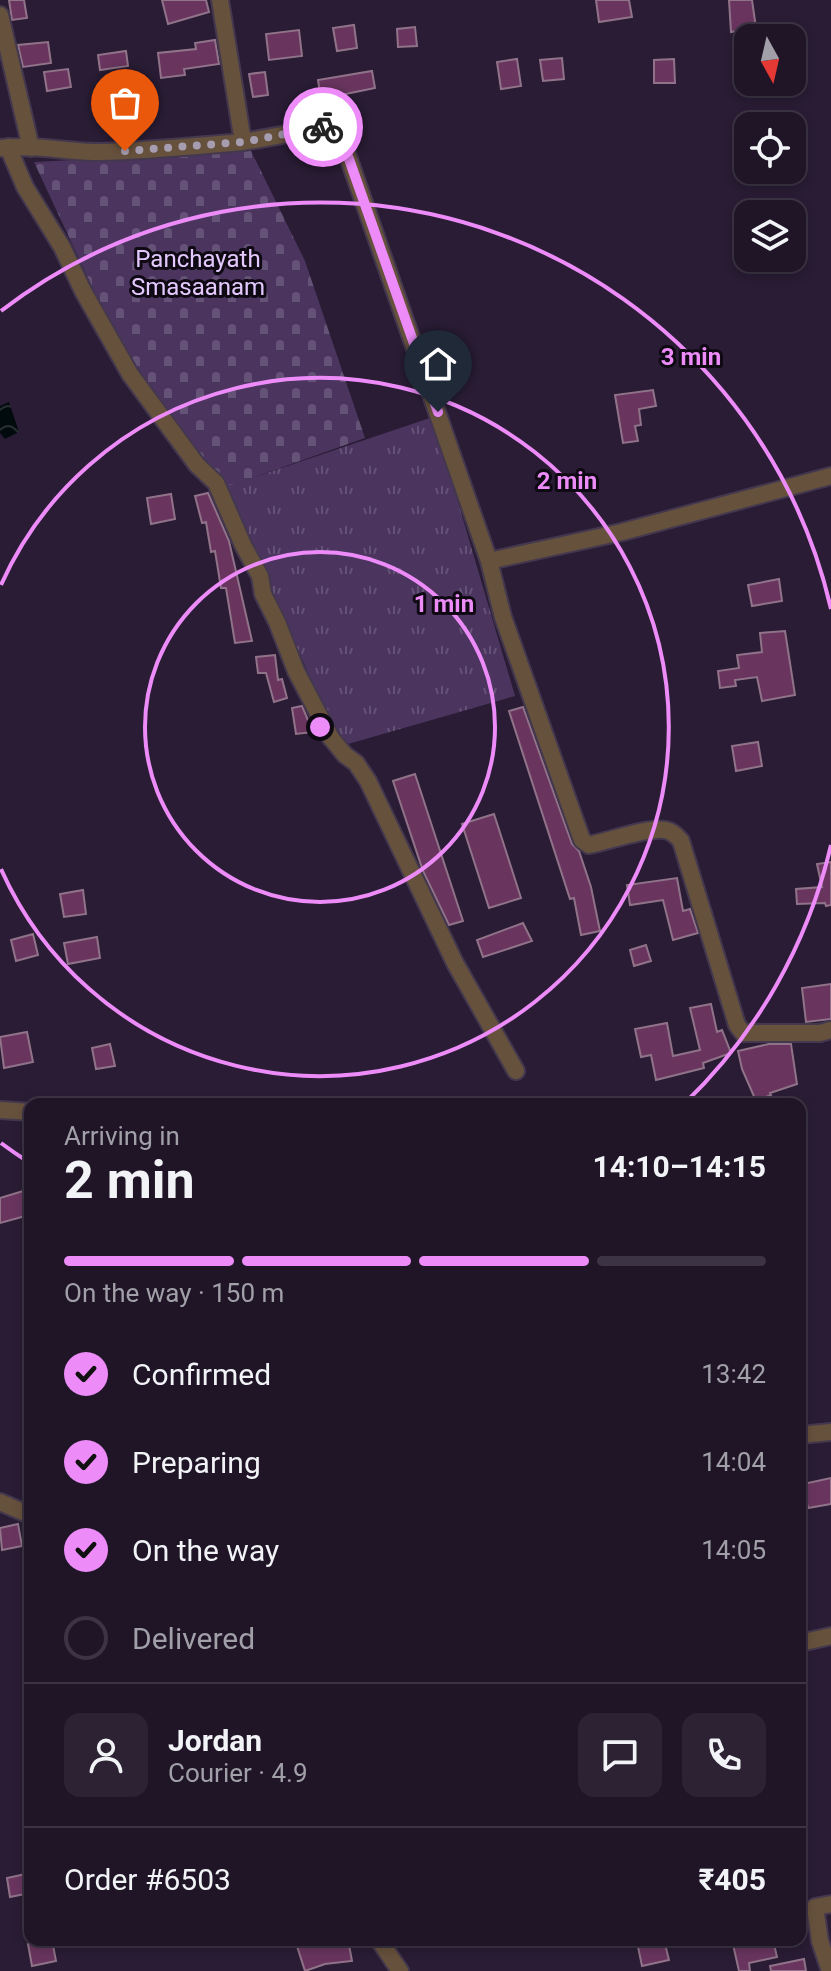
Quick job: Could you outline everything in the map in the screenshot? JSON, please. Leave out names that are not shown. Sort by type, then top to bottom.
[{"type":"street","points":[[220,0],[243,142]]},
{"type":"street","points":[[0,15],[31,148]]},
{"type":"street","points":[[516,1071],[455,963],[368,781],[356,763],[331,738],[296,671],[263,594],[260,576],[216,483],[197,465],[130,374],[62,247],[4,148],[137,151],[243,142],[337,125],[489,561],[503,617],[582,840],[589,845],[666,830],[676,835],[681,841],[737,1025],[743,1033],[820,1033],[831,1030]]},
{"type":"street","points":[[489,561],[622,532],[831,476]]},
{"type":"street","points":[[0,1110],[24,1112]]},
{"type":"street","points":[[806,1434],[831,1432]]},
{"type":"street","points":[[0,1502],[24,1512]]},
{"type":"street","points":[[806,1642],[831,1636]]},
{"type":"street","points":[[830,1971],[820,1941],[815,1907],[831,1904]]},
{"type":"street","points":[[383,1946],[400,1971]]},
{"type":"green space","name":"Panchayath Smasaanam","points":[[251,151],[305,261],[365,438],[224,488],[135,379],[34,162]]},
{"type":"green space","points":[[433,417],[515,696],[341,746],[225,487]]},
{"type":"water","points":[[9,402],[19,432],[5,439],[0,433],[0,406]]},
{"type":"building","points":[[9,0],[24,0],[27,18],[12,20]]},
{"type":"building","points":[[162,0],[206,0],[209,12],[168,24]]},
{"type":"building","points":[[596,0],[629,0],[632,17],[599,22]]},
{"type":"building","points":[[729,0],[752,0],[755,24],[734,24],[734,32],[731,32]]},
{"type":"building","points":[[354,25],[357,48],[337,51],[333,28]]},
{"type":"building","points":[[415,27],[417,46],[398,47],[397,29]]},
{"type":"building","points":[[299,30],[302,56],[269,60],[266,34]]},
{"type":"building","points":[[215,40],[219,64],[184,69],[185,75],[161,78],[158,53],[196,49],[195,43]]},
{"type":"building","points":[[48,42],[51,63],[23,67],[18,45]]},
{"type":"building","points":[[126,51],[128,66],[100,70],[98,55]]},
{"type":"building","points":[[562,58],[564,79],[543,81],[540,60]]},
{"type":"building","points":[[517,59],[521,86],[501,89],[497,62]]},
{"type":"building","points":[[674,59],[675,83],[654,83],[654,60]]},
{"type":"building","points":[[68,69],[71,87],[47,91],[44,72]]},
{"type":"building","points":[[372,71],[375,88],[321,99],[318,80]]},
{"type":"building","points":[[265,72],[268,95],[253,97],[249,74]]},
{"type":"building","points":[[653,390],[656,406],[639,409],[641,425],[635,426],[638,441],[623,443],[615,395]]},
{"type":"building","points":[[208,493],[229,541],[252,641],[235,643],[226,588],[221,588],[215,551],[211,552],[206,522],[202,523],[195,496]]},
{"type":"building","points":[[171,494],[175,519],[151,524],[147,498]]},
{"type":"building","points":[[779,579],[782,601],[752,606],[748,585]]},
{"type":"building","points":[[785,631],[795,695],[762,701],[757,677],[735,680],[736,686],[720,688],[718,671],[739,668],[737,655],[762,652],[760,633]]},
{"type":"building","points":[[275,655],[278,680],[282,679],[287,698],[274,702],[266,673],[258,673],[256,657]]},
{"type":"building","points":[[302,706],[313,732],[296,734],[292,708]]},
{"type":"building","points":[[523,707],[572,844],[579,851],[591,887],[600,931],[581,935],[574,898],[570,899],[509,711]]},
{"type":"building","points":[[758,742],[762,766],[736,771],[732,746]]},
{"type":"building","points":[[415,774],[463,921],[449,925],[423,871],[393,781]]},
{"type":"building","points":[[494,814],[521,898],[489,908],[462,824]]},
{"type":"building","points":[[831,862],[831,905],[797,904],[796,889],[822,887],[817,864]]},
{"type":"building","points":[[677,878],[683,911],[690,909],[698,933],[673,940],[663,900],[630,905],[627,885]]},
{"type":"building","points":[[83,890],[86,914],[64,917],[60,894]]},
{"type":"building","points":[[523,923],[532,941],[483,957],[477,940]]},
{"type":"building","points":[[33,934],[38,955],[16,961],[11,940]]},
{"type":"building","points":[[97,937],[100,958],[68,964],[64,943]]},
{"type":"building","points":[[646,945],[651,961],[634,966],[630,950]]},
{"type":"building","points":[[831,984],[831,1019],[806,1022],[802,988]]},
{"type":"building","points":[[711,1004],[717,1032],[722,1030],[731,1053],[703,1063],[704,1068],[656,1080],[651,1055],[641,1057],[635,1029],[667,1023],[673,1056],[700,1050],[690,1008]]},
{"type":"building","points":[[27,1032],[33,1062],[4,1068],[0,1037]]},
{"type":"building","points":[[110,1044],[115,1066],[96,1069],[92,1048]]},
{"type":"building","points":[[769,1044],[791,1044],[797,1084],[764,1098],[755,1098],[738,1051]]},
{"type":"building","points":[[23,1191],[24,1216],[0,1223],[0,1198]]},
{"type":"building","points":[[831,1478],[831,1504],[808,1508],[806,1483]]},
{"type":"building","points":[[18,1524],[22,1546],[2,1550],[0,1528]]},
{"type":"building","points":[[24,1874],[24,1894],[10,1897],[7,1878]]},
{"type":"building","points":[[28,1946],[53,1946],[56,1961],[32,1966]]},
{"type":"building","points":[[297,1946],[349,1946],[352,1961],[325,1964],[305,1971]]},
{"type":"building","points":[[638,1946],[666,1946],[669,1960],[642,1966]]},
{"type":"building","points":[[733,1946],[774,1946],[777,1957],[749,1963],[750,1971],[739,1971]]},
{"type":"building","points":[[804,1959],[806,1971],[771,1971],[770,1966]]},
{"type":"way so far","points":[[125,151],[243,142],[323,127]]},
{"type":"route","points":[[323,127],[337,125],[438,412]]}]
